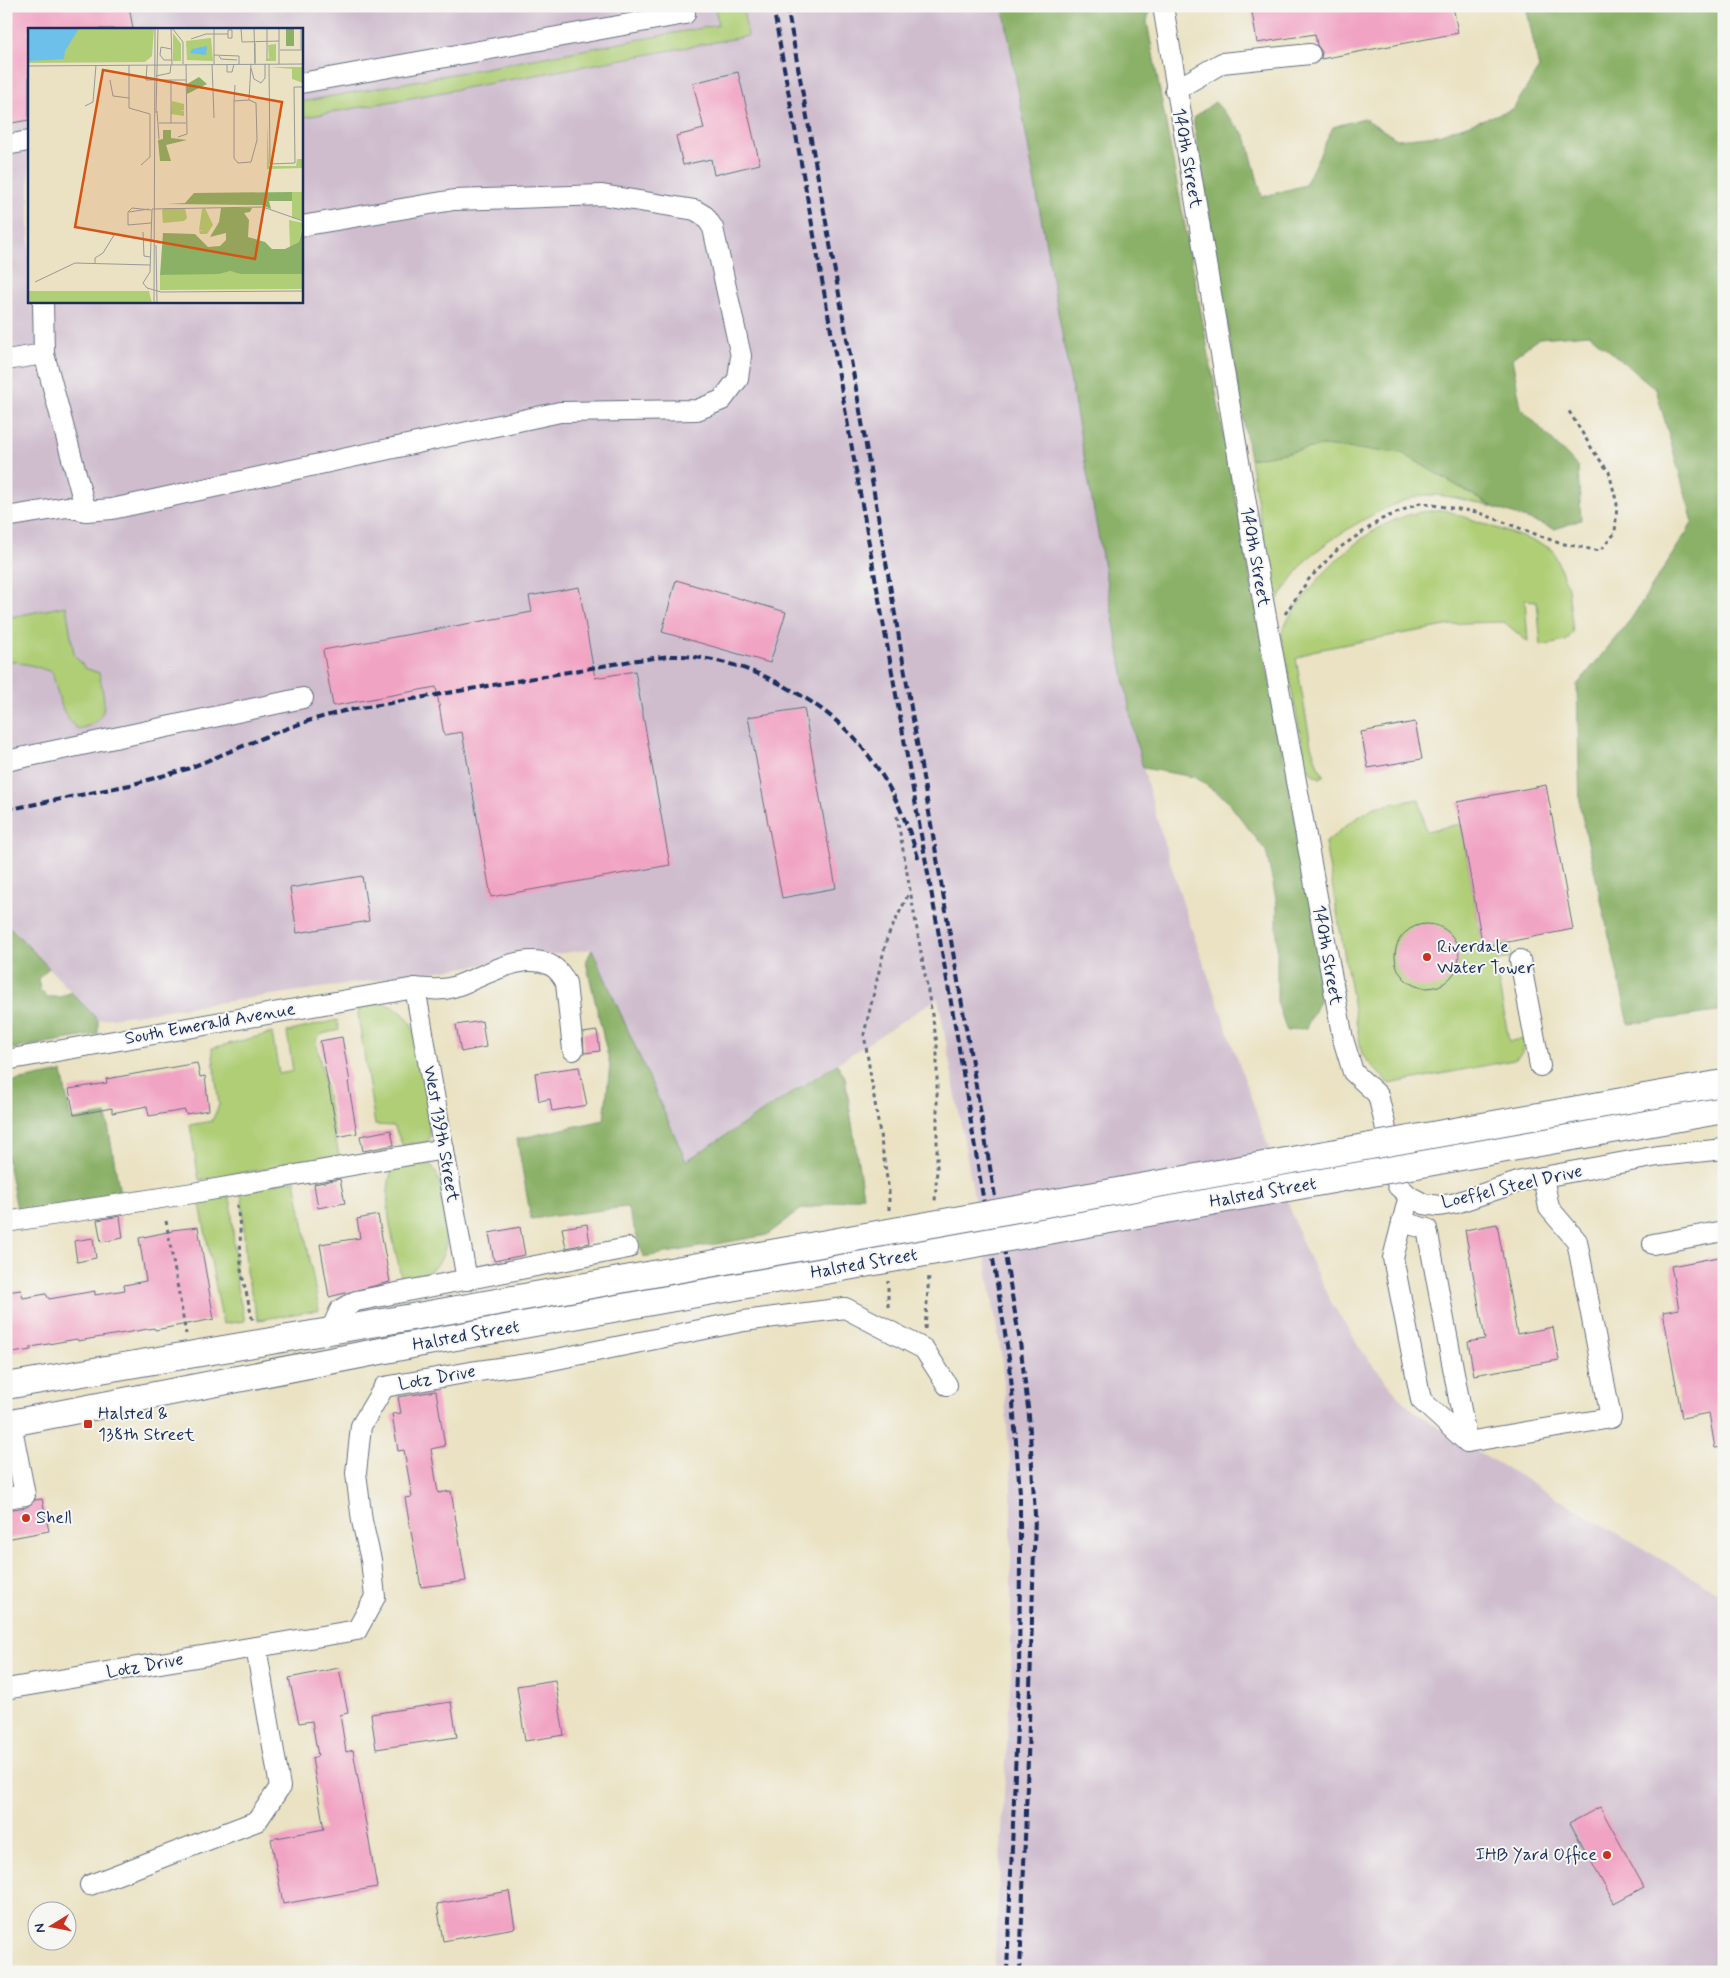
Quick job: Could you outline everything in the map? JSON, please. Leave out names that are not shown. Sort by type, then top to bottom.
[{"type":"main road","name":"Halsted Street","points":[[6,1386],[330,1332],[1724,1083]]},
{"type":"main road","name":"Halsted Street","points":[[9,1423],[422,1343],[1724,1110]]},
{"type":"street","points":[[302,83],[685,14],[684,6]]},
{"type":"street","name":"140th Street","points":[[1163,6],[1175,90],[1269,638],[1343,1039],[1353,1072],[1378,1095],[1392,1168],[1398,1186],[1408,1196]]},
{"type":"street","points":[[1175,90],[1222,63],[1310,54]]},
{"type":"street","points":[[6,146],[28,141]]},
{"type":"street","points":[[6,517],[67,507],[86,512],[112,509],[560,412],[697,410],[722,400],[738,379],[741,356],[714,228],[705,216],[695,210],[602,195],[454,200],[302,226]]},
{"type":"street","points":[[43,302],[44,354],[86,512]]},
{"type":"street","points":[[6,360],[44,354]]},
{"type":"street","points":[[6,762],[302,698]]},
{"type":"street","points":[[1520,960],[1540,1066]]},
{"type":"street","name":"South Emerald Avenue","points":[[6,1060],[415,988],[441,990],[452,988],[510,964],[527,961],[537,961],[552,966],[562,975],[566,983],[573,1050]]},
{"type":"street","name":"West 139th Street","points":[[415,988],[467,1280]]},
{"type":"street","points":[[6,1222],[227,1187],[444,1149]]},
{"type":"street","name":"Loeffel Steel Drive","points":[[1408,1196],[1424,1204],[1439,1206],[1456,1203],[1521,1181],[1658,1156],[1724,1149]]},
{"type":"street","points":[[1467,1442],[1612,1418],[1577,1241],[1549,1208],[1543,1177]]},
{"type":"street","points":[[1408,1196],[1393,1258],[1421,1400],[1467,1442]]},
{"type":"street","points":[[1402,1222],[1428,1229],[1467,1442]]},
{"type":"street","points":[[1653,1244],[1724,1231]]},
{"type":"street","points":[[330,1332],[340,1310],[356,1300],[628,1248]]},
{"type":"street","name":"Lotz Drive","points":[[6,1689],[357,1630],[375,1597],[371,1560],[362,1521],[356,1473],[361,1426],[384,1387],[542,1362],[744,1321],[845,1308],[924,1349]]},
{"type":"street","points":[[924,1349],[947,1385]]},
{"type":"street","points":[[6,1498],[25,1495],[12,1455],[9,1423]]},
{"type":"street","points":[[90,1884],[257,1821],[280,1787],[256,1647]]},
{"type":"path","points":[[1269,638],[1309,579],[1339,548],[1382,520],[1420,504],[1477,512],[1560,542],[1600,551],[1615,533],[1617,504],[1609,472],[1594,452],[1567,408]]},
{"type":"path","points":[[897,816],[909,893],[937,1043],[937,1168],[934,1206]]},
{"type":"path","points":[[889,1211],[889,1191],[864,1034],[887,938],[909,893]]},
{"type":"path","points":[[227,1187],[237,1207],[242,1270],[258,1344]]},
{"type":"path","points":[[166,1221],[186,1334]]},
{"type":"path","points":[[924,1349],[930,1273]]},
{"type":"path","points":[[887,1331],[888,1281]]},
{"type":"shaded area","points":[[6,6],[1003,6],[1134,734],[1157,819],[1185,910],[1303,1245],[1332,1304],[1364,1354],[1405,1404],[1443,1431],[1724,1596],[1724,1972],[994,1972],[1011,1672],[1011,1472],[1001,1352],[938,998],[686,1161],[592,949],[98,1020],[6,923]]},
{"type":"green space","points":[[715,6],[742,6],[748,36],[302,118],[302,102],[718,25]]},
{"type":"green space","points":[[1003,6],[1150,6],[1147,22],[1314,920],[1320,998],[1306,1028],[1287,1031],[1277,1002],[1277,903],[1266,851],[1225,798],[1194,777],[1143,768],[1134,734]]},
{"type":"green space","points":[[1526,6],[1724,6],[1724,1011],[1629,1024],[1580,807],[1577,685],[1631,619],[1693,522],[1656,389],[1589,334],[1539,338],[1512,358],[1521,408],[1578,467],[1581,520],[1555,529],[1493,507],[1402,453],[1322,446],[1250,459],[1193,118],[1215,102],[1246,136],[1262,197],[1305,185],[1333,127],[1364,118],[1397,139],[1438,135],[1513,109],[1539,68]]},
{"type":"green space","points":[[1322,446],[1402,453],[1493,507],[1453,497],[1429,495],[1417,497],[1385,509],[1335,537],[1312,555],[1297,572],[1275,603],[1250,459]]},
{"type":"green space","points":[[1445,510],[1542,544],[1553,550],[1568,588],[1573,632],[1566,641],[1541,646],[1537,601],[1525,600],[1528,642],[1504,622],[1463,623],[1312,651],[1296,659],[1311,745],[1318,766],[1324,775],[1320,778],[1311,773],[1305,759],[1281,635],[1284,628],[1294,610],[1311,588],[1357,542],[1399,518],[1419,512]]},
{"type":"green space","points":[[66,606],[74,654],[85,668],[99,673],[104,700],[104,708],[97,721],[89,726],[78,729],[72,724],[63,710],[52,672],[6,660],[6,618]]},
{"type":"green space","points":[[1419,799],[1426,831],[1461,824],[1483,947],[1508,942],[1511,957],[1495,963],[1509,1041],[1525,1039],[1525,1043],[1520,1056],[1514,1060],[1389,1084],[1362,1055],[1325,843],[1349,823],[1374,807]]},
{"type":"green space","points":[[6,923],[49,968],[38,979],[40,990],[47,997],[61,997],[71,992],[98,1020],[98,1034],[6,1050]]},
{"type":"green space","points":[[592,949],[686,1161],[837,1064],[845,1077],[863,1196],[800,1210],[767,1235],[644,1257],[627,1207],[531,1219],[517,1139],[604,1120],[610,1065],[586,962]]},
{"type":"green space","points":[[382,1003],[402,1013],[408,1019],[413,1029],[421,1059],[426,1093],[430,1138],[427,1142],[403,1146],[394,1126],[375,1125],[358,1015],[359,1008]]},
{"type":"green space","points":[[337,1020],[339,1030],[322,1034],[316,1040],[340,1161],[274,1173],[265,1169],[199,1180],[190,1125],[212,1121],[219,1105],[212,1048],[272,1033],[279,1074],[293,1071],[287,1032]]},
{"type":"green space","points":[[62,1072],[71,1120],[106,1114],[120,1194],[18,1214],[6,1152],[6,1083]]},
{"type":"green space","points":[[423,1161],[432,1166],[441,1187],[447,1223],[446,1245],[441,1259],[434,1268],[402,1282],[392,1238],[388,1208],[390,1178],[394,1164]]},
{"type":"green space","points":[[295,1180],[319,1310],[258,1320],[246,1272],[242,1198],[237,1190]]},
{"type":"green space","points":[[227,1195],[231,1203],[237,1288],[245,1321],[223,1324],[199,1199]]},
{"type":"building","points":[[6,6],[129,6],[133,28],[28,28],[28,120],[6,124]]},
{"type":"building","points":[[1251,6],[1453,6],[1458,33],[1321,59],[1322,52],[1317,45],[1315,34],[1257,43]]},
{"type":"building","points":[[738,72],[760,164],[714,175],[711,159],[683,165],[676,136],[704,129],[693,83]]},
{"type":"building","points":[[676,580],[786,612],[770,663],[662,632]]},
{"type":"building","points":[[579,587],[595,678],[635,671],[670,865],[491,897],[462,732],[444,735],[436,687],[333,706],[323,650],[532,612],[529,596]]},
{"type":"building","points":[[804,708],[836,888],[782,898],[748,717]]},
{"type":"building","points":[[1415,722],[1422,759],[1368,768],[1361,732]]},
{"type":"building","points":[[1546,785],[1573,929],[1483,947],[1457,802]]},
{"type":"building","points":[[362,876],[369,921],[297,933],[290,888]]},
{"type":"building","name":"Riverdale Water Tower","points":[[1427,924],[1439,927],[1450,933],[1456,944],[1459,956],[1456,968],[1450,979],[1439,985],[1427,988],[1415,985],[1404,979],[1398,968],[1395,956],[1398,944],[1404,933],[1415,927]]},
{"type":"building","points":[[482,1021],[486,1047],[461,1052],[456,1025]]},
{"type":"building","points":[[597,1031],[600,1051],[584,1053],[583,1033]]},
{"type":"building","points":[[342,1037],[357,1133],[338,1137],[320,1041]]},
{"type":"building","points":[[197,1063],[200,1077],[205,1076],[209,1110],[186,1114],[185,1110],[149,1116],[147,1106],[112,1113],[112,1108],[74,1115],[69,1089],[107,1083],[106,1079]]},
{"type":"building","points":[[579,1067],[587,1105],[552,1111],[550,1099],[539,1101],[535,1073]]},
{"type":"building","points":[[391,1130],[394,1145],[363,1151],[360,1136]]},
{"type":"building","points":[[340,1179],[345,1203],[318,1208],[314,1184]]},
{"type":"building","points":[[378,1215],[390,1282],[329,1297],[320,1244],[360,1238],[357,1219]]},
{"type":"building","points":[[120,1216],[123,1238],[101,1242],[97,1220]]},
{"type":"building","points":[[587,1224],[590,1243],[566,1248],[562,1228]]},
{"type":"building","points":[[1497,1224],[1517,1334],[1553,1327],[1559,1360],[1474,1375],[1468,1342],[1485,1339],[1465,1230]]},
{"type":"building","points":[[198,1227],[214,1319],[155,1330],[154,1328],[78,1341],[77,1339],[31,1347],[31,1350],[6,1354],[6,1292],[21,1290],[23,1298],[46,1294],[49,1299],[95,1291],[95,1295],[125,1290],[124,1285],[146,1281],[139,1238],[172,1230]]},
{"type":"building","points":[[520,1227],[525,1255],[494,1261],[489,1233]]},
{"type":"building","points":[[93,1238],[96,1258],[77,1262],[74,1241]]},
{"type":"building","points":[[1724,1256],[1724,1447],[1715,1448],[1709,1413],[1682,1418],[1663,1312],[1679,1309],[1671,1266]]},
{"type":"building","points":[[436,1391],[445,1446],[431,1449],[438,1493],[451,1491],[466,1581],[421,1587],[405,1498],[412,1497],[404,1450],[398,1451],[392,1414],[401,1413],[398,1397]]},
{"type":"building","name":"Shell","points":[[42,1499],[49,1531],[6,1539],[6,1510],[27,1507],[35,1500]]},
{"type":"building","points":[[339,1668],[348,1713],[340,1715],[346,1752],[353,1750],[377,1887],[283,1904],[271,1839],[324,1829],[312,1758],[318,1756],[312,1721],[299,1723],[289,1678]]},
{"type":"building","points":[[555,1680],[564,1735],[525,1741],[517,1686]]},
{"type":"building","points":[[451,1702],[457,1737],[376,1749],[371,1714]]},
{"type":"building","name":"IHB Yard Office","points":[[1600,1807],[1644,1887],[1614,1903],[1570,1823]]},
{"type":"building","points":[[509,1891],[515,1928],[443,1941],[437,1904]]},
{"type":"railway","points":[[773,6],[957,1036],[1010,1364],[1020,1493],[1020,1563],[1019,1674],[1007,1972]]},
{"type":"railway","points":[[787,6],[859,405],[1020,1342],[1029,1416],[1035,1515],[1020,1972]]},
{"type":"railway","points":[[6,810],[130,785],[187,769],[277,732],[344,711],[637,660],[671,656],[696,657],[723,662],[749,670],[775,682],[800,695],[844,728],[871,759],[888,786],[903,815],[919,861]]},
{"type":"place","name":"Riverdale Water Tower","points":[[1427,957]]},
{"type":"place","name":"Halsted & 138th Street","points":[[88,1424]]},
{"type":"place","name":"Shell","points":[[26,1518]]},
{"type":"place","name":"IHB Yard Office","points":[[1607,1855]]}]
